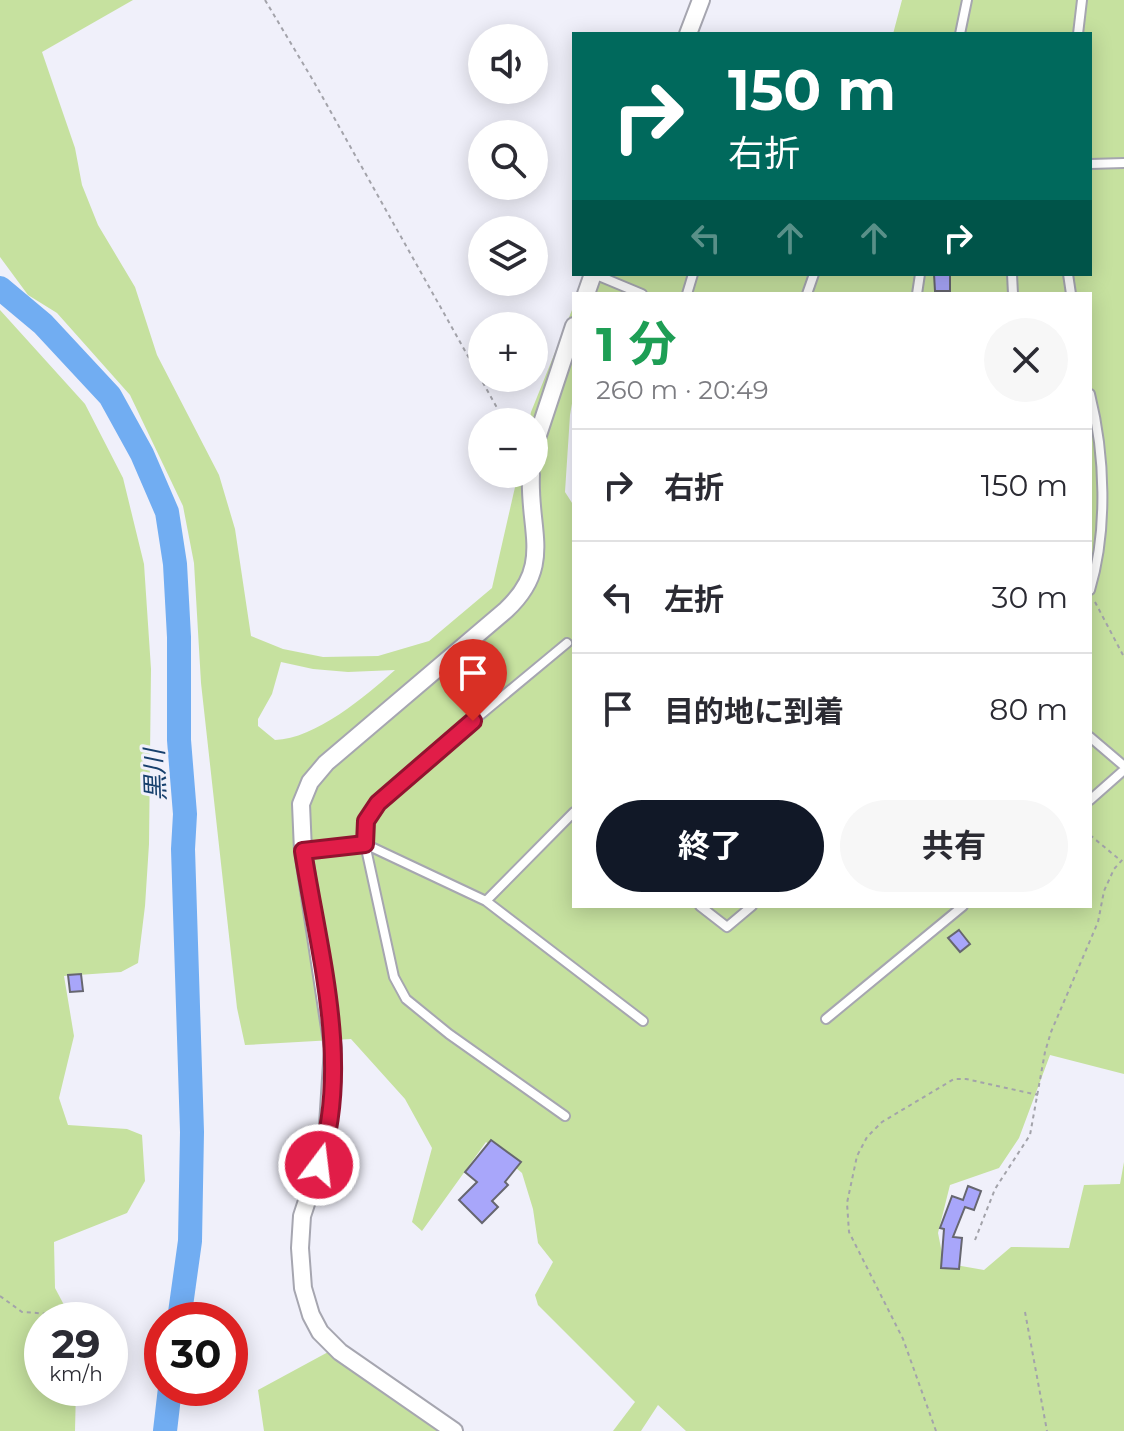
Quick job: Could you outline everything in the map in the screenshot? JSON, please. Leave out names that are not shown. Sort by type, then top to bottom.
[{"type":"street","points":[[689,32],[701,0]]},
{"type":"street","points":[[547,408],[572,332]]},
{"type":"street","points":[[454,1431],[340,1352],[320,1332],[303,1288],[300,1248],[302,1216],[327,1140],[333,1048],[303,851],[301,804],[310,782],[326,763],[506,610],[528,584],[535,568],[537,551],[531,522],[531,488]]},
{"type":"lane","points":[[960,32],[967,0]]},
{"type":"lane","points":[[1078,32],[1082,0]]},
{"type":"lane","points":[[1092,164],[1124,163]]},
{"type":"lane","points":[[598,276],[637,292]]},
{"type":"lane","points":[[1092,402],[1099,430],[1101,462],[1100,546],[1092,583]]},
{"type":"lane","points":[[1092,460],[1101,462]]},
{"type":"lane","points":[[565,1116],[449,1034],[406,999],[394,977],[365,844],[366,821],[378,803],[567,643]]},
{"type":"lane","points":[[1092,739],[1124,768],[1092,798]]},
{"type":"lane","points":[[486,901],[572,814]]},
{"type":"lane","points":[[303,851],[365,844],[486,901],[643,1021]]},
{"type":"lane","points":[[703,908],[727,927],[750,908]]},
{"type":"lane","points":[[826,1019],[961,908]]},
{"type":"path","points":[[265,0],[497,408]]},
{"type":"path","points":[[1092,596],[1124,657]]},
{"type":"path","points":[[975,1240],[1006,1168],[1030,1135],[1051,1032],[1098,922],[1104,891],[1122,859],[1092,836]]},
{"type":"path","points":[[936,1431],[903,1339],[849,1232],[847,1203],[857,1156],[867,1137],[882,1122],[954,1079],[1038,1095]]},
{"type":"path","points":[[0,1296],[24,1312]]},
{"type":"path","points":[[1025,1312],[1047,1431]]},
{"type":"green space","points":[[0,0],[133,0],[42,52],[75,148],[82,185],[98,225],[135,287],[157,355],[219,475],[235,529],[251,636],[283,649],[323,657],[378,656],[429,641],[492,588],[515,488],[548,488],[548,408],[533,408],[539,392],[548,392],[548,370],[572,310],[572,404],[565,492],[572,503],[572,908],[1092,908],[1092,292],[579,292],[585,276],[1092,276],[1092,32],[894,32],[902,0],[1124,0],[1124,1074],[1050,1055],[1019,1138],[999,1168],[950,1185],[938,1233],[944,1263],[984,1270],[1011,1247],[1069,1248],[1084,1185],[1120,1184],[1124,1162],[1124,1431],[686,1431],[658,1405],[641,1431],[613,1431],[635,1402],[538,1305],[535,1295],[553,1262],[538,1243],[533,1209],[522,1173],[486,1142],[422,1231],[412,1222],[432,1148],[405,1099],[351,1039],[245,1045],[237,1008],[201,683],[194,563],[183,506],[130,395],[57,313],[28,295],[0,257]],"holes":[[[281,662],[348,672],[395,670],[355,703],[307,732],[275,740],[258,726]]]},
{"type":"green space","points":[[0,310],[85,404],[123,478],[144,564],[151,669],[149,844],[138,963],[121,972],[64,976],[74,1036],[59,1098],[68,1125],[127,1129],[142,1135],[145,1181],[127,1213],[54,1242],[55,1288],[62,1302],[24,1302],[24,1406],[76,1406],[75,1431],[0,1431]]},
{"type":"green space","points":[[330,1351],[442,1431],[264,1431],[258,1390]]},
{"type":"building","points":[[934,276],[950,276],[950,291],[935,291]]},
{"type":"building","points":[[959,930],[970,944],[960,952],[948,938]]},
{"type":"building","points":[[81,974],[83,991],[70,992],[68,975]]},
{"type":"building","points":[[491,1140],[521,1162],[505,1182],[508,1185],[492,1201],[498,1207],[482,1223],[459,1200],[477,1182],[465,1172]]},
{"type":"building","points":[[968,1186],[981,1191],[974,1210],[965,1207],[953,1237],[962,1238],[959,1269],[941,1268],[944,1229],[940,1228],[952,1196],[963,1200]]},
{"type":"waterway","name":"黒川","points":[[0,288],[43,324],[110,396],[142,454],[167,512],[175,564],[179,637],[179,740],[185,814],[183,849],[192,1132],[190,1241],[182,1302]]},
{"type":"waterway","name":"黒川","points":[[165,1431],[168,1406]]},
{"type":"route","points":[[319,1165],[331,1114],[333,1048],[303,851],[365,844],[366,821],[378,803],[473,721]]}]
